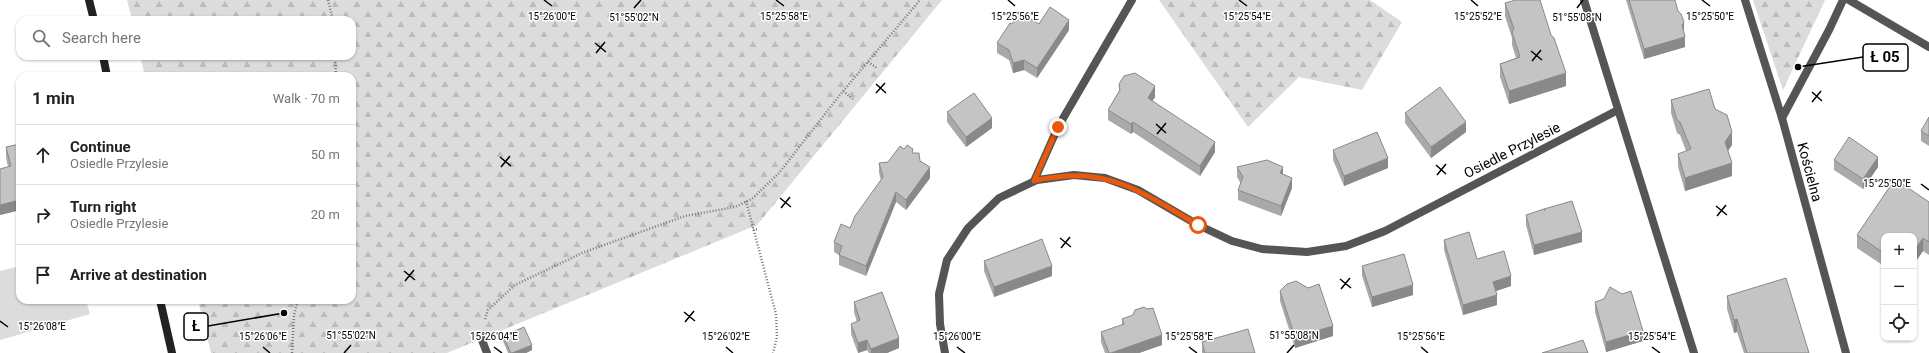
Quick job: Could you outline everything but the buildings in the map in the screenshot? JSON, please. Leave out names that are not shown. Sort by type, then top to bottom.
[{"type":"main road","points":[[89,0],[93,16]]},
{"type":"main road","points":[[104,60],[106,72]]},
{"type":"main road","points":[[161,304],[172,353]]},
{"type":"street","points":[[1034,181],[1058,127],[1132,0]]},
{"type":"street","points":[[1584,0],[1694,353]]},
{"type":"street","name":"Kościelna","points":[[1745,0],[1782,118],[1846,353]]},
{"type":"street","points":[[1782,118],[1823,42],[1843,0]]},
{"type":"street","points":[[1849,0],[1929,47]]},
{"type":"street","name":"Osiedle Przylesie","points":[[945,353],[940,324],[939,294],[947,260],[968,228],[999,198],[1034,181],[1074,175],[1105,178],[1138,190],[1198,225],[1232,241],[1262,249],[1307,252],[1346,246],[1385,231],[1618,110]]},
{"type":"street","points":[[480,335],[487,353]]},
{"type":"path","points":[[328,0],[332,16]]},
{"type":"path","points":[[480,335],[488,310],[515,285],[582,253],[611,242],[684,216],[735,207],[752,199],[779,173],[843,91],[920,0]]},
{"type":"path","points":[[335,60],[336,72]]},
{"type":"path","points":[[868,62],[877,68]]},
{"type":"path","points":[[843,91],[853,99]]},
{"type":"path","points":[[746,201],[776,314],[777,337],[773,353]]},
{"type":"path","points":[[753,230],[758,229]]},
{"type":"path","points":[[292,353],[294,315],[297,304]]},
{"type":"green space","points":[[127,0],[942,0],[757,225],[447,353],[211,353],[199,304],[356,304],[356,72],[144,72],[141,60],[356,60],[356,16],[131,16]]},
{"type":"green space","points":[[1159,0],[1370,0],[1402,22],[1362,90],[1299,77],[1248,127]]},
{"type":"green space","points":[[1753,0],[1825,0],[1783,90]]},
{"type":"green space","points":[[16,267],[16,304],[87,304],[90,314],[0,340],[0,271]]},
{"type":"place","name":"Ł 05","points":[[1798,67]]},
{"type":"place","name":"Ł","points":[[284,313]]},
{"type":"route","points":[[1058,127],[1034,181],[1074,175],[1105,178],[1138,190],[1198,225]]}]
